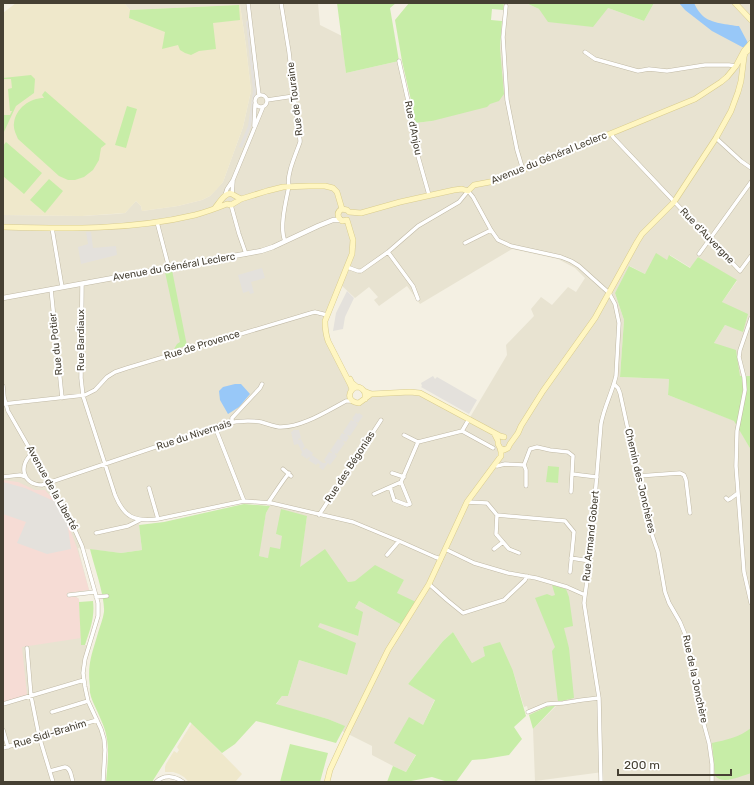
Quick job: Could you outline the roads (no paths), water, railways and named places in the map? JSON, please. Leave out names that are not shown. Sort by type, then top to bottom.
[{"type":"main road","points":[[735,3],[751,20]]},
{"type":"main road","points":[[491,470],[503,463],[504,451],[508,448],[544,391],[595,318],[642,234],[674,202],[716,138],[731,111],[741,81],[745,52],[751,43]]},
{"type":"main road","points":[[745,52],[751,48]]},
{"type":"main road","name":"Avenue du Général Leclerc","points":[[349,212],[361,213],[429,195],[462,189],[468,191],[474,186],[495,182],[695,99],[727,77],[745,52]]},
{"type":"main road","points":[[736,66],[742,75]]},
{"type":"main road","points":[[3,227],[105,227],[157,222],[196,214],[231,204],[241,199],[267,191],[289,186],[331,187],[336,192],[342,209]]},
{"type":"main road","points":[[214,208],[224,196],[229,193],[241,199]]},
{"type":"main road","points":[[231,204],[235,199],[233,195]]},
{"type":"main road","points":[[224,196],[225,202],[231,204]]},
{"type":"main road","points":[[342,209],[349,212],[350,217],[344,220]]},
{"type":"main road","points":[[342,209],[338,214],[338,218],[344,220],[352,235],[352,254],[327,315],[325,327],[328,342],[350,384],[354,388],[361,388],[372,394],[410,392],[420,393],[508,439],[510,444]]},
{"type":"main road","points":[[354,388],[349,394],[351,401],[354,403],[359,403],[372,394]]},
{"type":"main road","points":[[364,391],[365,399]]},
{"type":"main road","points":[[327,782],[333,763],[388,650],[429,584],[468,502],[500,456],[500,448],[494,433]]},
{"type":"main road","points":[[498,441],[504,437]]},
{"type":"main road","points":[[500,448],[506,449]]},
{"type":"street","points":[[248,3],[259,94],[255,99],[254,130]]},
{"type":"street","name":"Rue de Touraine","points":[[281,3],[300,137],[300,142],[288,183],[289,186],[283,221],[285,241]]},
{"type":"street","points":[[506,6],[503,37],[507,100],[517,150],[523,170]]},
{"type":"street","points":[[585,52],[595,59],[638,71],[649,69],[667,71],[705,66],[736,66]]},
{"type":"street","name":"Rue d'Anjou","points":[[399,61],[413,122],[416,149],[429,195]]},
{"type":"street","points":[[259,94],[264,95],[267,100]]},
{"type":"street","points":[[267,100],[294,96]]},
{"type":"street","points":[[224,196],[227,188],[233,180],[267,100]]},
{"type":"street","points":[[255,104],[263,107]]},
{"type":"street","name":"Rue d'Auvergne","points":[[611,133],[613,137],[740,271],[751,256]]},
{"type":"street","points":[[716,138],[751,168]]},
{"type":"street","points":[[233,180],[233,195]]},
{"type":"street","points":[[699,254],[751,182]]},
{"type":"street","points":[[347,267],[361,271],[388,252],[418,226],[459,202],[468,191],[498,240],[504,244],[561,257],[571,261],[609,292]]},
{"type":"street","points":[[231,204],[238,234],[246,254]]},
{"type":"street","name":"Avenue du Général Leclerc","points":[[3,298],[265,250],[333,220],[344,220]]},
{"type":"street","points":[[157,222],[169,268]]},
{"type":"street","points":[[52,228],[62,287]]},
{"type":"street","points":[[465,243],[491,230]]},
{"type":"street","points":[[388,252],[413,286],[418,299]]},
{"type":"street","name":"Rue Bardiaux","points":[[82,284],[81,378],[83,396],[115,494],[122,509],[132,517],[140,520]]},
{"type":"street","name":"Rue du Potier","points":[[51,289],[62,398]]},
{"type":"street","name":"Rue Armand Gobert","points":[[601,782],[599,698],[584,603],[590,561],[602,416],[616,376],[619,323],[616,304],[609,292]]},
{"type":"street","name":"Rue de Provence","points":[[83,396],[95,390],[106,378],[115,372],[127,368],[311,313],[316,312],[327,315]]},
{"type":"street","points":[[751,318],[739,357],[744,377],[745,390],[737,431],[736,466],[744,572],[751,603]]},
{"type":"street","points":[[232,422],[232,418],[262,384]]},
{"type":"street","name":"Chemin des Jonchères","points":[[614,384],[620,393],[649,526],[658,552],[663,580]]},
{"type":"street","name":"Avenue de la Liberté","points":[[3,386],[4,404],[70,519],[82,546],[95,592],[98,616],[83,666],[88,701],[103,734],[105,744],[103,782]]},
{"type":"street","points":[[4,404],[83,396]]},
{"type":"street","name":"Rue du Nivernais","points":[[20,475],[26,477],[30,482],[37,485],[42,485],[232,422],[252,421],[279,427],[295,425],[346,401],[351,401]]},
{"type":"street","points":[[462,431],[469,419]]},
{"type":"street","name":"Rue des Bégonias","points":[[319,515],[381,420]]},
{"type":"street","points":[[215,427],[244,501]]},
{"type":"street","points":[[404,435],[418,442],[462,431],[493,448]]},
{"type":"street","points":[[374,494],[401,482],[418,442]]},
{"type":"street","points":[[526,486],[526,470],[524,465],[530,449],[536,446],[550,450],[568,452],[574,456],[571,492]]},
{"type":"street","points":[[26,477],[24,472],[25,461],[33,453]]},
{"type":"street","points":[[503,463],[524,465]]},
{"type":"street","points":[[268,503],[280,484],[290,475],[283,468]]},
{"type":"street","points":[[3,477],[20,475],[24,472]]},
{"type":"street","points":[[392,473],[404,477]]},
{"type":"street","points":[[638,476],[680,473],[684,475],[690,513]]},
{"type":"street","points":[[572,474],[597,477]]},
{"type":"street","points":[[390,487],[394,500],[407,505],[410,504],[401,482]]},
{"type":"street","points":[[149,488],[158,519]]},
{"type":"street","points":[[726,498],[728,500],[738,493]]},
{"type":"street","points":[[96,533],[128,526],[140,520],[158,519],[244,501],[268,503],[353,522],[435,558],[441,559]]},
{"type":"street","points":[[468,502],[487,503],[497,515],[496,534],[509,549],[520,553]]},
{"type":"street","points":[[497,515],[565,521],[574,532],[570,572]]},
{"type":"street","points":[[387,555],[399,541]]},
{"type":"street","points":[[494,549],[503,542]]},
{"type":"street","points":[[445,549],[474,563],[567,587],[585,595]]},
{"type":"street","points":[[571,558],[590,561]]},
{"type":"street","points":[[429,584],[463,612],[504,600],[525,580],[527,576]]},
{"type":"street","name":"Rue de la Jonchère","points":[[663,580],[669,603],[685,634],[693,667],[696,695],[710,743],[712,782]]},
{"type":"street","points":[[69,595],[95,592]]},
{"type":"street","points":[[96,597],[107,596]]},
{"type":"street","points":[[27,648],[32,696],[40,737],[54,782]]},
{"type":"street","points":[[3,704],[84,680]]},
{"type":"street","points":[[528,712],[547,704],[599,698]]},
{"type":"street","points":[[52,712],[88,701]]},
{"type":"street","name":"Rue Sidi-Brahim","points":[[3,748],[97,720]]},
{"type":"street","points":[[3,730],[8,747]]},
{"type":"street","points":[[50,771],[65,766],[69,769],[73,782]]},
{"type":"street","points":[[156,782],[166,776],[172,776],[184,782]]},
{"type":"water","points":[[679,3],[694,3],[704,17],[718,23],[739,26],[748,43],[744,48],[712,31],[685,10]]},
{"type":"water","points":[[241,384],[250,394],[239,407],[228,414],[220,400],[219,391],[223,387]]}]
